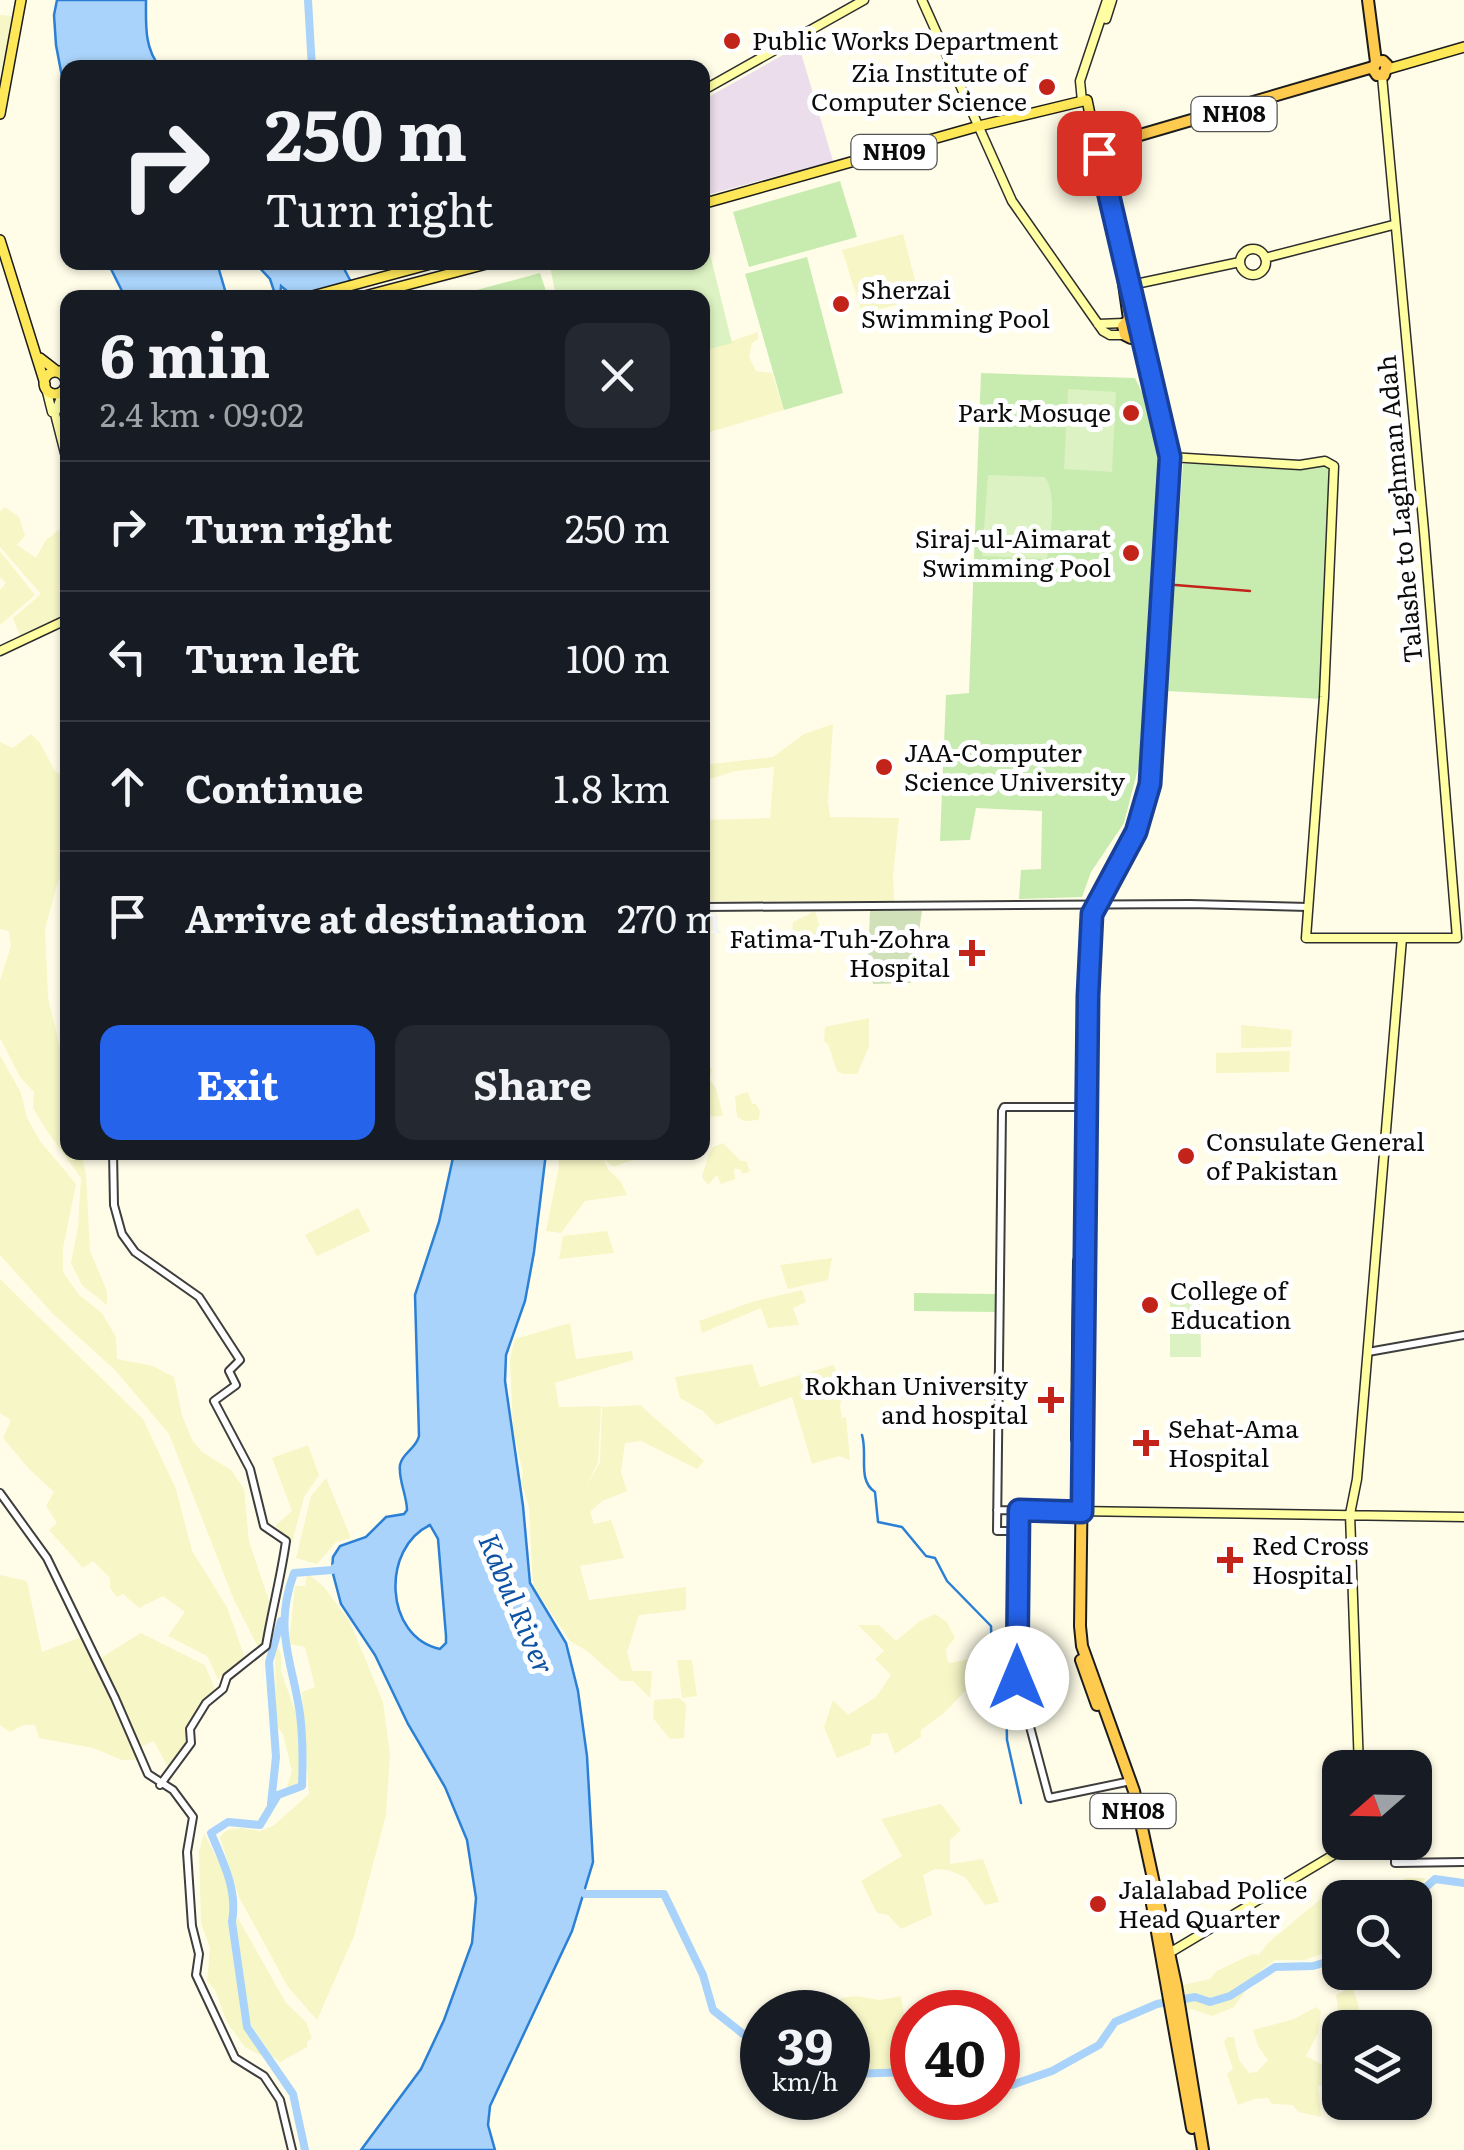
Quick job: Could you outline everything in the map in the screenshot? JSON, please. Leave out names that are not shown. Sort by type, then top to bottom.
[{"type":"highway","points":[[1371,0],[1379,68]]},
{"type":"highway","name":"NH08","points":[[1095,151],[1379,68]]},
{"type":"highway","name":"NH08","points":[[1092,906],[1136,832],[1150,784],[1170,457],[1132,328],[1131,285],[1095,151]]},
{"type":"highway","name":"NH08","points":[[1095,151],[1132,328],[1162,444],[1165,477],[1146,760],[1140,796],[1130,830],[1085,922],[1081,996],[1084,1107],[1076,1642],[1126,1782],[1166,1955]]},
{"type":"highway","name":"NH08","points":[[1079,1511],[1082,1646],[1134,1791],[1200,2150]]},
{"type":"highway","name":"NH08","points":[[1180,2025],[1183,2081],[1200,2150]]},
{"type":"main road","points":[[0,114],[21,0]]},
{"type":"main road","points":[[710,87],[864,0]]},
{"type":"main road","points":[[922,0],[1020,215],[1098,324],[1132,328]]},
{"type":"main road","points":[[1095,151],[1084,82],[1109,0]]},
{"type":"main road","points":[[1379,68],[1464,47]]},
{"type":"main road","name":"Talashe to Laghman Adah","points":[[1379,68],[1424,531],[1457,938],[1402,938]]},
{"type":"main road","name":"NH09","points":[[710,202],[1084,100]]},
{"type":"main road","points":[[1265,258],[1393,224]]},
{"type":"main road","points":[[0,240],[60,439]]},
{"type":"main road","points":[[1249,250],[1259,250],[1265,258],[1265,267],[1254,275],[1245,272],[1240,262],[1242,254],[1249,250]]},
{"type":"main road","points":[[1131,285],[1240,262]]},
{"type":"main road","points":[[334,290],[408,270]]},
{"type":"main road","points":[[385,290],[457,270]]},
{"type":"main road","points":[[35,352],[51,370],[60,370]]},
{"type":"main road","points":[[45,386],[48,375],[60,371]]},
{"type":"main road","points":[[45,386],[54,394],[60,391]]},
{"type":"main road","points":[[56,426],[60,398]]},
{"type":"main road","points":[[1170,457],[1300,465],[1325,461],[1334,466],[1324,697],[1306,938],[1402,938],[1357,1479],[1350,1514],[1358,1750]]},
{"type":"main road","points":[[0,651],[60,623]]},
{"type":"main road","points":[[1079,1511],[1464,1517]]},
{"type":"main road","points":[[1166,1955],[1325,1860]]},
{"type":"street","points":[[710,907],[1308,907]]},
{"type":"street","points":[[1019,1531],[997,1531],[1002,1111],[1004,1107],[1084,1107]]},
{"type":"street","points":[[113,1160],[114,1205],[122,1234],[135,1252],[198,1298],[240,1360],[229,1371],[236,1385],[214,1401],[250,1469],[264,1526],[286,1541],[266,1646],[226,1677],[223,1689],[206,1703],[190,1728],[191,1743],[160,1785]]},
{"type":"street","points":[[1368,1352],[1464,1335]]},
{"type":"street","points":[[0,1493],[47,1558],[148,1774],[173,1790],[193,1817],[188,1852],[192,1926],[199,1954],[196,1975],[235,2058],[264,2076],[280,2100],[292,2150]]},
{"type":"street","points":[[997,1510],[1079,1511]]},
{"type":"street","points":[[1019,1510],[1017,1678],[1049,1798],[1126,1782]]},
{"type":"street","points":[[1395,1860],[1464,1862]]},
{"type":"shaded area","points":[[799,46],[833,161],[710,194],[710,96]]},
{"type":"green space","points":[[0,15],[12,16],[12,23],[0,74]]},
{"type":"green space","points":[[840,181],[857,237],[749,267],[733,212]]},
{"type":"green space","points":[[903,234],[920,299],[862,313],[842,250]]},
{"type":"green space","points":[[710,254],[732,343],[710,349],[710,290],[555,290],[551,270],[710,270]]},
{"type":"green space","points":[[807,257],[843,393],[784,410],[745,274]]},
{"type":"green space","points":[[540,273],[546,290],[477,290]]},
{"type":"green space","points":[[758,332],[749,357],[756,371],[772,373],[784,410],[710,432],[710,349]]},
{"type":"green space","points":[[981,373],[1135,378],[1157,439],[1162,481],[1139,765],[1124,823],[1091,872],[1082,897],[1019,899],[1021,870],[1041,869],[1042,811],[976,808],[970,840],[940,841],[946,695],[969,693]]},
{"type":"green space","points":[[1068,389],[1116,392],[1112,472],[1064,469]]},
{"type":"green space","points":[[1183,464],[1333,466],[1322,699],[1166,691]]},
{"type":"green space","points":[[988,475],[1045,477],[1052,505],[1047,559],[982,556]]},
{"type":"green space","points":[[5,507],[19,517],[25,536],[17,545],[36,558],[46,540],[60,529],[60,617],[20,636],[13,618],[41,594],[0,547],[0,511]]},
{"type":"green space","points":[[0,551],[35,595],[0,625],[0,590],[6,583],[0,577]]},
{"type":"green space","points":[[833,724],[830,817],[899,818],[894,901],[710,901],[710,820],[770,818],[774,767],[736,771],[710,779],[710,764],[773,757],[804,734]]},
{"type":"green space","points":[[31,734],[60,774],[60,878],[45,929],[48,998],[60,1047],[60,1149],[33,1108],[34,1092],[20,1077],[0,1038],[0,980],[11,946],[9,931],[0,929],[0,742],[13,748]]},
{"type":"green space","points":[[815,911],[825,944],[791,944],[793,922]]},
{"type":"green space","points":[[870,911],[922,911],[911,983],[873,984],[868,961]]},
{"type":"green space","points":[[869,1018],[869,1047],[857,1074],[837,1071],[824,1041],[825,1027]]},
{"type":"green space","points":[[1241,1025],[1292,1030],[1291,1047],[1241,1048]]},
{"type":"green space","points":[[1290,1051],[1289,1072],[1216,1073],[1216,1053]]},
{"type":"green space","points":[[0,1055],[21,1093],[27,1118],[40,1141],[76,1184],[63,1248],[63,1272],[79,1295],[102,1313],[116,1337],[117,1359],[153,1366],[174,1377],[192,1440],[202,1452],[231,1470],[244,1489],[249,1541],[274,1616],[272,1648],[261,1653],[234,1600],[169,1434],[115,1370],[53,1314],[0,1255]]},
{"type":"green space","points":[[710,1080],[716,1088],[723,1116],[710,1117]]},
{"type":"green space","points":[[748,1092],[752,1104],[760,1111],[759,1120],[744,1121],[737,1117],[735,1096]]},
{"type":"green space","points":[[723,1143],[741,1161],[746,1161],[750,1171],[742,1174],[740,1169],[734,1169],[735,1179],[721,1184],[717,1175],[708,1185],[702,1177],[713,1147]]},
{"type":"green space","points":[[68,1160],[83,1160],[90,1251],[107,1291],[107,1305],[82,1285],[71,1263],[81,1178]]},
{"type":"green space","points":[[558,1160],[604,1160],[627,1195],[585,1201],[561,1233],[546,1231]]},
{"type":"green space","points":[[605,1160],[632,1160],[613,1167]]},
{"type":"green space","points":[[358,1208],[370,1231],[317,1256],[305,1235]]},
{"type":"green space","points":[[607,1231],[614,1253],[559,1259],[563,1236]]},
{"type":"green space","points":[[832,1258],[828,1280],[788,1289],[780,1265]]},
{"type":"green space","points":[[0,1279],[143,1419],[176,1489],[192,1551],[227,1607],[246,1661],[218,1679],[207,1656],[168,1636],[185,1612],[163,1596],[139,1608],[123,1594],[117,1597],[110,1588],[110,1578],[93,1561],[83,1568],[49,1530],[57,1523],[46,1506],[54,1492],[3,1438],[11,1420],[0,1413]]},
{"type":"green space","points":[[1170,1283],[1200,1283],[1201,1357],[1170,1357]]},
{"type":"green space","points":[[802,1290],[806,1302],[793,1308],[799,1325],[768,1328],[761,1308],[702,1333],[699,1321]]},
{"type":"green space","points":[[914,1293],[996,1294],[995,1312],[914,1311]]},
{"type":"green space","points":[[570,1323],[576,1359],[632,1351],[633,1360],[555,1383],[559,1407],[601,1406],[598,1462],[586,1488],[600,1462],[602,1407],[640,1405],[704,1461],[697,1469],[641,1441],[625,1443],[621,1472],[627,1491],[602,1501],[590,1512],[594,1524],[611,1520],[624,1558],[580,1566],[589,1600],[686,1587],[686,1610],[639,1615],[627,1652],[632,1671],[652,1671],[650,1698],[633,1681],[621,1681],[570,1641],[533,1586],[529,1507],[513,1430],[510,1359],[515,1339]]},
{"type":"green space","points":[[752,1364],[760,1387],[833,1365],[844,1384],[840,1406],[842,1418],[846,1417],[850,1460],[839,1456],[812,1464],[792,1397],[716,1425],[703,1411],[680,1398],[675,1377]]},
{"type":"green space","points":[[308,1445],[319,1475],[304,1497],[292,1543],[275,1526],[292,1511],[272,1458]]},
{"type":"green space","points":[[326,1478],[351,1538],[336,1542],[317,1564],[296,1558],[311,1496]]},
{"type":"green space","points":[[307,1573],[324,1587],[350,1622],[383,1702],[390,1754],[386,1815],[354,1936],[317,2020],[288,1987],[239,1897],[220,1837],[227,1830],[260,1831],[273,1826],[309,1794],[302,1692],[315,1687],[305,1647],[289,1644],[295,1586],[305,1586]]},
{"type":"green space","points":[[0,1575],[27,1581],[42,1652],[84,1636],[140,1760],[122,1760],[93,1748],[39,1738],[35,1725],[10,1732],[0,1725]]},
{"type":"green space","points":[[935,1614],[947,1622],[955,1638],[946,1649],[948,1663],[971,1659],[975,1681],[921,1730],[921,1737],[895,1754],[887,1733],[872,1734],[870,1745],[837,1758],[824,1727],[833,1700],[848,1715],[876,1697],[891,1675],[875,1659],[884,1651],[858,1625],[879,1625],[896,1641]]},
{"type":"green space","points":[[141,1633],[205,1665],[216,1692],[199,1709],[182,1749],[167,1766],[154,1741],[140,1747],[99,1659]]},
{"type":"green space","points":[[275,1639],[281,1671],[300,1725],[300,1781],[286,1791],[292,1771],[283,1734],[276,1725]]},
{"type":"green space","points":[[677,1660],[692,1660],[697,1696],[682,1698]]},
{"type":"green space","points":[[679,1698],[686,1704],[684,1738],[670,1739],[653,1718],[654,1700]]},
{"type":"green space","points":[[941,1804],[961,1830],[950,1840],[950,1864],[983,1859],[999,1902],[985,1905],[965,1877],[935,1869],[923,1875],[932,1915],[901,1929],[888,1915],[877,1913],[861,1881],[902,1856],[881,1819]]},
{"type":"green space","points":[[204,1834],[229,1881],[232,1910],[228,1922],[247,2026],[273,2062],[245,2047],[227,2022],[215,1990],[207,1981],[210,1948],[201,1923],[199,1852]]},
{"type":"green space","points":[[1322,1898],[1322,1954],[1304,1960],[1275,1960],[1259,1972],[1234,2007],[1212,2016],[1192,2009],[1182,2011],[1174,1987],[1210,1979],[1217,1971],[1252,1954],[1259,1955]]},
{"type":"green space","points":[[238,1918],[286,2003],[306,2022],[312,2038],[307,2047],[280,2062],[250,2023],[234,1926]]},
{"type":"green space","points":[[1353,1990],[1359,2010],[1338,2010],[1336,1995]]},
{"type":"green space","points":[[870,1998],[890,1998],[890,2072],[870,2072]]},
{"type":"green space","points":[[1316,2007],[1321,2011],[1318,2033],[1306,2056],[1322,2064],[1322,2085],[1318,2086],[1321,2117],[1298,2112],[1293,2105],[1272,2104],[1268,2098],[1238,2105],[1227,2074],[1233,2069],[1224,2042],[1227,2037],[1234,2037],[1239,2060],[1249,2073],[1257,2072],[1268,2060],[1253,2030],[1294,2019]]},
{"type":"water","points":[[57,0],[146,0],[146,27],[155,60],[60,60],[60,66],[54,15]]},
{"type":"water","points":[[112,270],[219,270],[225,290],[122,290]]},
{"type":"water","points":[[262,270],[345,270],[355,290],[286,290],[281,286],[281,290],[274,290]]},
{"type":"water","name":"Kabul River","points":[[452,1160],[545,1160],[534,1252],[525,1301],[506,1355],[505,1381],[530,1583],[566,1643],[578,1691],[587,1756],[593,1862],[572,1931],[490,2106],[488,2125],[495,2150],[361,2150],[421,2069],[444,2020],[472,1943],[476,1898],[467,1840],[445,1787],[408,1724],[375,1655],[341,1604],[332,1570],[333,1557],[340,1546],[366,1537],[386,1517],[407,1510],[400,1465],[419,1436],[415,1295],[439,1222]],"holes":[[[430,1525],[438,1539],[446,1636],[440,1649],[421,1641],[399,1611],[396,1591],[403,1552],[414,1536]]]},
{"type":"waterway","points":[[308,0],[312,60]]},
{"type":"waterway","points":[[862,1435],[866,1481],[875,1492],[878,1522],[902,1527],[926,1556],[935,1558],[947,1581],[991,1626],[992,1654],[1006,1696],[1007,1740],[1021,1803]]},
{"type":"waterway","points":[[305,2150],[293,2094],[247,2027],[231,1887],[211,1833],[228,1822],[260,1825],[278,1795],[302,1786],[300,1714],[286,1644],[288,1593],[294,1573],[332,1570],[340,1564]]},
{"type":"waterway","points":[[271,1804],[276,1757],[269,1662],[281,1621]]},
{"type":"waterway","points":[[1432,1882],[1464,1883]]},
{"type":"waterway","points":[[579,1890],[585,1894],[664,1894],[703,1975],[713,2010],[740,2031]]},
{"type":"waterway","points":[[1020,2082],[1052,2071],[1099,2045],[1115,2022],[1157,2004],[1195,1997],[1210,2002],[1230,1996],[1275,1967],[1322,1963]]},
{"type":"waterway","points":[[870,2073],[890,2073]]},
{"type":"railway","points":[[1163,584],[1250,591]]},
{"type":"place","name":"Public Works Department","points":[[732,41]]},
{"type":"place","name":"Zia Institute of Computer Science","points":[[1047,87]]},
{"type":"place","name":"Sherzai Swimming Pool","points":[[841,304]]},
{"type":"place","name":"Park Mosuqe","points":[[1131,413]]},
{"type":"place","name":"Siraj-ul-Aimarat Swimming Pool","points":[[1131,553]]},
{"type":"place","name":"JAA-Computer Science University","points":[[884,767]]},
{"type":"place","name":"Fatima-Tuh-Zohra Hospital","points":[[972,953]]},
{"type":"place","name":"Consulate General of Pakistan","points":[[1186,1156]]},
{"type":"place","name":"College of Education","points":[[1150,1305]]},
{"type":"place","name":"Rokhan University and hospital","points":[[1051,1400]]},
{"type":"place","name":"Sehat-Ama Hospital","points":[[1146,1443]]},
{"type":"place","name":"Red Cross Hospital","points":[[1230,1560]]},
{"type":"place","name":"Jalalabad Police Head Quarter","points":[[1098,1904]]},
{"type":"route","points":[[1017,1678],[1019,1510],[1082,1512],[1092,914],[1136,832],[1150,784],[1171,470],[1099,153]]}]
